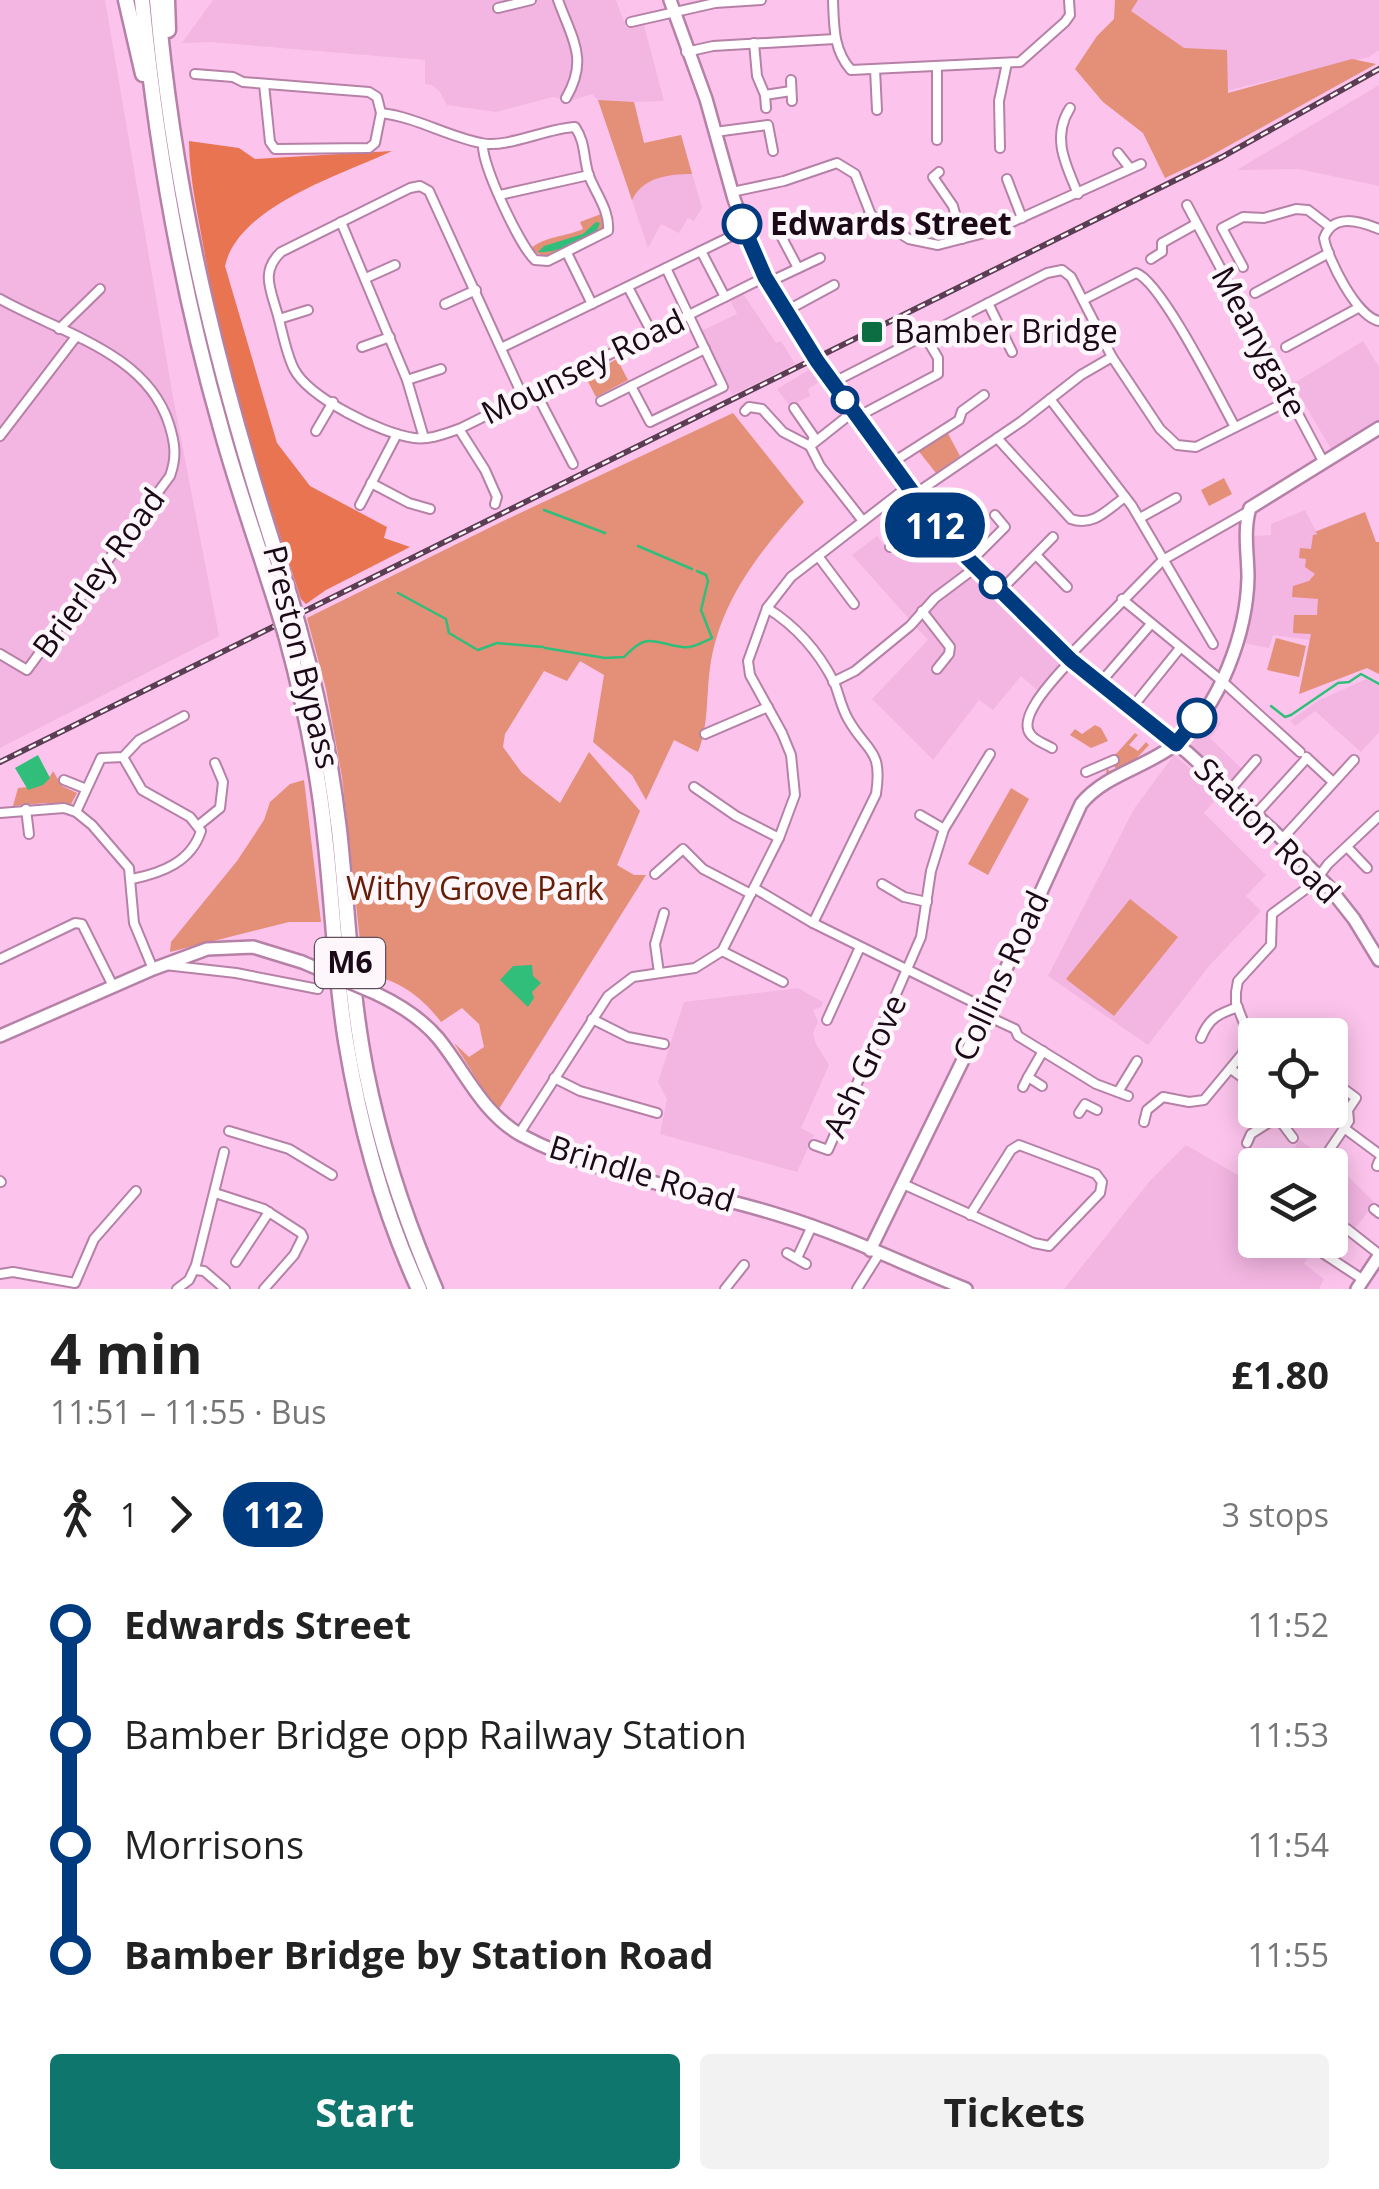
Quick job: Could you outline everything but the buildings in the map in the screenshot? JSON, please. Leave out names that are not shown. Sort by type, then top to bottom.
[{"type":"highway","name":"M6","points":[[126,0],[154,108]]},
{"type":"highway","name":"M6","points":[[142,0],[154,108]]},
{"type":"highway","name":"M6","points":[[157,0],[165,86]]},
{"type":"highway","name":"M6","points":[[165,86],[167,0]]},
{"type":"highway","name":"Preston Bypass","points":[[165,86],[187,224],[221,376],[283,600],[316,689],[333,781],[365,1070],[397,1194],[434,1289]]},
{"type":"highway","name":"Preston Bypass","points":[[154,108],[164,182],[203,361],[230,461],[283,600]]},
{"type":"highway","name":"Preston Bypass","points":[[293,632],[318,777],[339,991],[353,1082],[384,1199],[419,1289]]},
{"type":"street","points":[[498,8],[531,0]]},
{"type":"street","points":[[558,0],[580,61],[577,80],[566,98]]},
{"type":"street","points":[[631,22],[671,6],[762,0]]},
{"type":"street","points":[[833,0],[835,39],[840,57],[850,70],[1007,63],[1027,58],[1065,22],[1070,15],[1069,0]]},
{"type":"street","name":"Station Road","points":[[671,6],[744,230],[767,280],[832,383],[909,492],[972,565],[1069,659],[1256,814],[1318,876],[1354,919],[1379,960]]},
{"type":"street","points":[[686,52],[754,42],[835,39]]},
{"type":"street","points":[[754,42],[766,108]]},
{"type":"street","points":[[1000,148],[999,101],[1007,63]]},
{"type":"street","points":[[937,66],[937,140]]},
{"type":"street","points":[[876,69],[877,110]]},
{"type":"street","points":[[196,74],[233,77],[243,82],[370,92],[378,97],[381,113],[375,143],[369,148],[280,150],[270,142],[264,84]]},
{"type":"street","points":[[766,94],[792,96],[790,80]]},
{"type":"street","points":[[1070,108],[1062,121],[1060,142],[1078,194]]},
{"type":"street","points":[[381,113],[404,116],[482,144],[576,127],[610,228],[548,262],[535,260],[524,248],[486,167],[482,144]]},
{"type":"street","points":[[715,132],[768,126],[774,152]]},
{"type":"street","points":[[1118,153],[1129,167]]},
{"type":"street","points":[[732,192],[784,181],[838,163],[856,174],[871,215],[895,232],[923,244],[962,239],[1022,218],[1141,164]]},
{"type":"street","points":[[939,172],[933,177],[952,206],[962,239]]},
{"type":"street","points":[[500,195],[589,175]]},
{"type":"street","points":[[1007,179],[1022,218]]},
{"type":"street","points":[[424,438],[408,380],[341,222],[410,188],[420,186],[430,191],[523,397]]},
{"type":"street","name":"Meanygate","points":[[1187,205],[1323,461]]},
{"type":"street","points":[[1244,268],[1222,228],[1232,222],[1296,209],[1308,210],[1329,226]]},
{"type":"street","points":[[803,213],[812,230],[820,232],[832,226],[841,231],[871,215]]},
{"type":"street","name":"Mounsey Road","points":[[341,222],[281,252],[271,262],[267,274],[294,369],[306,385],[333,402],[397,434],[424,438],[459,429],[725,296],[820,258]]},
{"type":"street","points":[[1379,229],[1359,222],[1337,222],[1329,226],[1324,238],[1358,308],[1379,321]]},
{"type":"street","points":[[1151,259],[1162,252],[1162,242],[1196,224]]},
{"type":"street","points":[[502,348],[744,230]]},
{"type":"street","points":[[779,232],[798,268]]},
{"type":"street","points":[[701,251],[725,296]]},
{"type":"street","points":[[567,253],[592,304]]},
{"type":"street","points":[[1254,294],[1328,253]]},
{"type":"street","points":[[366,278],[396,264]]},
{"type":"street","points":[[631,386],[650,422],[723,388],[666,268]]},
{"type":"street","points":[[832,383],[1047,273],[1062,270],[1071,278],[1112,357],[1176,445],[1196,447],[1290,400]]},
{"type":"street","points":[[1083,300],[1136,272],[1145,276],[1236,427]]},
{"type":"street","points":[[786,311],[834,285]]},
{"type":"street","points":[[628,286],[652,333]]},
{"type":"street","points":[[59,329],[100,290]]},
{"type":"street","points":[[444,304],[476,290]]},
{"type":"street","name":"Brierley Road","points":[[0,298],[117,358],[147,381],[170,428],[176,455],[170,476],[27,670],[0,654]]},
{"type":"street","points":[[988,303],[1012,352]]},
{"type":"street","points":[[1284,348],[1358,308]]},
{"type":"street","points":[[279,319],[308,310]]},
{"type":"street","points":[[810,446],[856,414],[938,374],[938,358],[926,336]]},
{"type":"street","points":[[362,348],[390,337]]},
{"type":"street","points":[[0,436],[75,338]]},
{"type":"street","points":[[601,401],[704,350]]},
{"type":"street","points":[[519,1134],[592,1019],[620,984],[633,978],[695,968],[722,950],[779,838],[793,807],[794,767],[782,732],[750,675],[748,661],[767,608],[791,577],[863,521],[997,438],[1081,375],[1112,357]]},
{"type":"street","points":[[408,380],[441,369]]},
{"type":"street","points":[[535,391],[573,464]]},
{"type":"street","points":[[890,464],[959,420],[962,412],[984,395]]},
{"type":"street","points":[[1050,399],[1140,518],[1213,644]]},
{"type":"street","points":[[316,431],[333,402]]},
{"type":"street","points":[[794,408],[814,437],[810,446]]},
{"type":"street","points":[[745,410],[762,409],[784,432],[810,446],[820,466],[863,521]]},
{"type":"street","points":[[1038,754],[1048,746],[1031,736],[1026,726],[1027,714],[1122,599],[1164,560],[1379,428]]},
{"type":"street","points":[[459,429],[485,470],[498,498],[495,504]]},
{"type":"street","points":[[360,505],[397,434]]},
{"type":"street","points":[[997,438],[1070,518],[1083,523],[1092,521],[1125,497]]},
{"type":"street","points":[[371,483],[409,504],[430,509]]},
{"type":"street","points":[[1140,518],[1176,498]]},
{"type":"street","points":[[1176,744],[1234,658],[1244,610],[1249,510]]},
{"type":"street","points":[[834,682],[855,671],[910,626],[972,565],[1005,527],[995,515]]},
{"type":"street","points":[[890,548],[928,516]]},
{"type":"street","points":[[943,534],[967,516]]},
{"type":"street","points":[[1000,592],[1053,536]]},
{"type":"street","points":[[818,556],[854,604]]},
{"type":"street","points":[[1037,556],[1066,587]]},
{"type":"street","points":[[1122,599],[1222,681],[1333,782]]},
{"type":"street","points":[[767,608],[792,624],[834,682],[844,712],[869,744],[878,774],[876,794],[813,923]]},
{"type":"street","points":[[922,611],[949,646],[949,654],[937,670]]},
{"type":"street","points":[[1106,675],[1151,624]]},
{"type":"street","points":[[1139,699],[1180,648]]},
{"type":"street","points":[[705,734],[768,707]]},
{"type":"street","points":[[123,758],[138,740],[184,716]]},
{"type":"street","name":"Collins Road","points":[[874,1252],[1076,811],[1106,782],[1135,770],[1176,744]]},
{"type":"street","points":[[1086,772],[1111,762],[1103,751]]},
{"type":"street","points":[[909,970],[922,937],[931,871],[944,828],[990,754]]},
{"type":"street","points":[[1256,814],[1304,756]]},
{"type":"street","points":[[76,812],[101,758],[123,758]]},
{"type":"street","points":[[123,758],[142,790],[199,824]]},
{"type":"street","points":[[1230,790],[1256,760]]},
{"type":"street","points":[[1282,840],[1354,760]]},
{"type":"street","points":[[199,824],[220,808],[223,782],[215,763]]},
{"type":"street","points":[[1097,768],[1106,782]]},
{"type":"street","points":[[64,780],[84,788]]},
{"type":"street","points":[[694,787],[736,816],[779,838]]},
{"type":"street","points":[[0,813],[64,808],[76,812],[125,860],[132,879],[134,924],[159,967]]},
{"type":"street","points":[[26,809],[29,834]]},
{"type":"street","points":[[920,815],[944,828]]},
{"type":"street","points":[[1144,1122],[1147,1110],[1163,1097],[1189,1102],[1204,1100],[1243,1053],[1245,1021],[1238,1007],[1238,981],[1271,945],[1272,914],[1318,876],[1379,816]]},
{"type":"street","points":[[132,879],[183,860],[199,838],[199,824]]},
{"type":"street","points":[[1347,847],[1367,868]]},
{"type":"street","points":[[654,874],[683,849],[703,869],[909,970],[1015,1029],[1018,1036],[1096,1084],[1128,1096]]},
{"type":"street","points":[[882,884],[904,897],[927,902]]},
{"type":"street","points":[[659,973],[655,944],[664,913]]},
{"type":"street","points":[[0,959],[75,922],[82,924],[114,986]]},
{"type":"street","name":"Brindle Road","points":[[0,1036],[196,952],[240,946],[302,962],[407,1010],[429,1028],[478,1097],[519,1134],[590,1166],[812,1226],[948,1286],[966,1289]]},
{"type":"street","points":[[826,1020],[860,947]]},
{"type":"street","points":[[722,950],[783,982]]},
{"type":"street","points":[[196,952],[201,969]]},
{"type":"street","name":"Brindle Road","points":[[159,967],[201,969],[318,989]]},
{"type":"street","name":"Ash Grove","points":[[814,1144],[828,1150],[909,970]]},
{"type":"street","points":[[1201,1038],[1207,1023],[1238,1007]]},
{"type":"street","points":[[592,1019],[628,1038],[664,1044]]},
{"type":"street","points":[[1023,1087],[1043,1052]]},
{"type":"street","points":[[1118,1092],[1137,1062]]},
{"type":"street","points":[[1231,1068],[1238,1074]]},
{"type":"street","points":[[1028,1077],[1042,1086]]},
{"type":"street","points":[[554,1078],[580,1091],[656,1114]]},
{"type":"street","points":[[1079,1113],[1096,1084]]},
{"type":"street","points":[[1159,1087],[1163,1097]]},
{"type":"street","points":[[1085,1104],[1097,1110]]},
{"type":"street","points":[[1247,1143],[1258,1128]]},
{"type":"street","points":[[1285,1128],[1293,1138]]},
{"type":"street","points":[[1331,1148],[1344,1128],[1379,1154]]},
{"type":"street","points":[[229,1131],[288,1149],[332,1175]]},
{"type":"street","points":[[902,1184],[970,1215],[1049,1246],[1100,1193],[1102,1182],[1096,1174],[1019,1145],[1011,1150],[970,1215]]},
{"type":"street","points":[[177,1289],[194,1270],[224,1152]]},
{"type":"street","points":[[0,1274],[13,1272],[75,1283],[94,1238],[136,1191]]},
{"type":"street","points":[[215,1194],[269,1212],[302,1237],[294,1255],[264,1289]]},
{"type":"street","points":[[236,1262],[269,1212]]},
{"type":"street","points":[[787,1252],[802,1261],[812,1226]]},
{"type":"street","points":[[1328,1258],[1360,1284],[1379,1255],[1348,1231]]},
{"type":"street","points":[[857,1289],[874,1252]]},
{"type":"street","points":[[726,1289],[744,1265]]},
{"type":"street","points":[[194,1270],[204,1272],[224,1289]]},
{"type":"shaded area","points":[[0,0],[105,0],[173,397],[219,636],[0,748]]},
{"type":"shaded area","points":[[213,0],[616,0],[626,27],[644,25],[664,101],[634,102],[644,143],[681,135],[702,208],[694,221],[688,218],[679,233],[661,224],[648,248],[598,100],[592,94],[570,101],[553,97],[496,112],[447,105],[440,92],[425,84],[425,60],[182,43]]},
{"type":"shaded area","points":[[1135,0],[1379,0],[1379,50],[1369,57],[1225,91],[1181,49],[1128,11]]},
{"type":"shaded area","points":[[1379,85],[1379,186],[1299,169],[1237,170]]},
{"type":"shaded area","points":[[189,141],[239,148],[255,159],[392,151],[320,182],[270,210],[249,226],[234,245],[225,266],[277,443],[310,486],[387,527],[384,538],[410,547],[306,604],[273,514],[224,343],[195,199]]},
{"type":"shaded area","points":[[596,222],[600,223],[597,230],[576,242],[538,252],[544,246],[583,234]]},
{"type":"shaded area","points":[[742,292],[795,364],[732,395],[701,331],[737,314],[729,298]]},
{"type":"shaded area","points":[[1363,341],[1379,367],[1379,420],[1331,449],[1293,384]]},
{"type":"shaded area","points":[[812,368],[820,381],[808,389],[810,396],[790,406],[777,389]]},
{"type":"shaded area","points":[[1305,510],[1316,531],[1365,512],[1379,551],[1379,674],[1367,668],[1299,694],[1310,640],[1273,635],[1269,648],[1244,643],[1254,585],[1253,536],[1271,535],[1271,524]]},
{"type":"shaded area","points":[[929,523],[1072,664],[1044,696],[1021,676],[993,710],[979,700],[933,760],[872,699],[928,640],[852,555],[877,536],[891,554]]},
{"type":"shaded area","points":[[1366,679],[1379,686],[1379,732],[1361,752],[1315,711],[1295,726],[1290,721],[1316,702]]},
{"type":"shaded area","points":[[1209,712],[1221,724],[1210,738],[1242,769],[1232,781],[1187,743]]},
{"type":"shaded area","points":[[38,755],[50,778],[28,790],[15,768]]},
{"type":"shaded area","points":[[1174,755],[1220,794],[1204,813],[1266,875],[1246,896],[1261,911],[1209,966],[1148,1045],[1048,976],[1134,809]]},
{"type":"shaded area","points":[[532,965],[533,976],[541,983],[532,992],[534,998],[528,1007],[500,980],[513,966]]},
{"type":"shaded area","points":[[798,988],[823,1002],[813,1010],[818,1022],[813,1033],[829,1065],[801,1128],[814,1135],[797,1172],[660,1134],[667,1099],[658,1082],[684,1002]]},
{"type":"shaded area","points":[[1300,1140],[1311,1148],[1294,1148]]},
{"type":"shaded area","points":[[1186,1145],[1238,1175],[1238,1258],[1308,1258],[1304,1264],[1324,1279],[1319,1289],[1064,1289],[1149,1182]]},
{"type":"shaded area","points":[[1348,1177],[1375,1203],[1348,1237]]},
{"type":"green space","points":[[1115,0],[1138,0],[1131,11],[1184,48],[1227,50],[1228,93],[1352,59],[1376,64],[1165,178],[1143,133],[1103,102],[1075,69],[1114,19]]},
{"type":"green space","points":[[598,100],[634,102],[644,143],[681,135],[692,174],[650,182],[632,200]]},
{"type":"green space","points":[[601,214],[605,225],[602,230],[546,258],[530,249],[583,229],[580,222]]},
{"type":"green space","points":[[617,359],[628,380],[596,397],[585,376]]},
{"type":"green space","name":"Withy Grove Park","points":[[733,413],[804,502],[744,578],[722,621],[710,668],[706,721],[698,752],[674,740],[646,800],[632,775],[593,742],[604,675],[580,661],[567,681],[544,671],[505,734],[503,747],[522,773],[560,803],[589,752],[640,811],[617,865],[634,875],[646,875],[497,1112],[454,1043],[469,1057],[484,1047],[479,1024],[462,1008],[441,1022],[426,1005],[397,984],[364,977],[342,777],[326,689],[307,618]]},
{"type":"green space","points":[[946,430],[960,456],[936,473],[917,449]]},
{"type":"green space","points":[[1224,478],[1232,494],[1209,506],[1201,490]]},
{"type":"green space","points":[[1365,512],[1379,542],[1379,674],[1367,668],[1299,694],[1311,634],[1293,633],[1294,615],[1317,615],[1318,599],[1292,597],[1293,586],[1309,581],[1315,574],[1305,567],[1306,559],[1299,558],[1300,548],[1311,549],[1313,535],[1318,534],[1315,532]]},
{"type":"green space","points":[[1276,638],[1306,646],[1299,677],[1267,670]]},
{"type":"green space","points":[[1095,725],[1108,741],[1091,748],[1070,735],[1075,729],[1082,734]]},
{"type":"green space","points":[[1135,733],[1138,735],[1129,745],[1138,751],[1146,742],[1149,745],[1133,762],[1106,774],[1107,766],[1109,771],[1116,769],[1109,757]]},
{"type":"green space","points":[[53,771],[62,786],[77,793],[70,806],[13,806],[18,788],[43,782]]},
{"type":"green space","points":[[304,780],[321,922],[289,922],[170,952],[171,942],[237,861],[264,820],[270,802],[290,784]]},
{"type":"green space","points":[[1011,788],[1029,799],[988,875],[968,864]]},
{"type":"green space","points":[[1130,899],[1178,937],[1114,1016],[1066,979]]},
{"type":"waterway","points":[[544,510],[605,533]]},
{"type":"waterway","points":[[638,546],[692,569]]},
{"type":"waterway","points":[[545,648],[605,658],[624,657],[645,641],[686,647],[712,638],[701,610],[708,581],[706,575],[697,571]]},
{"type":"waterway","points":[[398,593],[446,619],[449,633],[476,649]]},
{"type":"waterway","points":[[478,650],[497,643],[543,647]]},
{"type":"waterway","points":[[1271,706],[1285,717],[1338,683],[1349,682],[1361,674],[1379,684]]},
{"type":"railway","points":[[0,762],[1222,157],[1379,69]]},
{"type":"bus line","name":"112","points":[[742,224],[765,277],[817,361],[943,534],[1071,660],[1176,744],[1197,718]]},
{"type":"place","name":"Edwards Street","points":[[742,224]]},
{"type":"place","name":"Bamber Bridge","points":[[872,332]]}]
